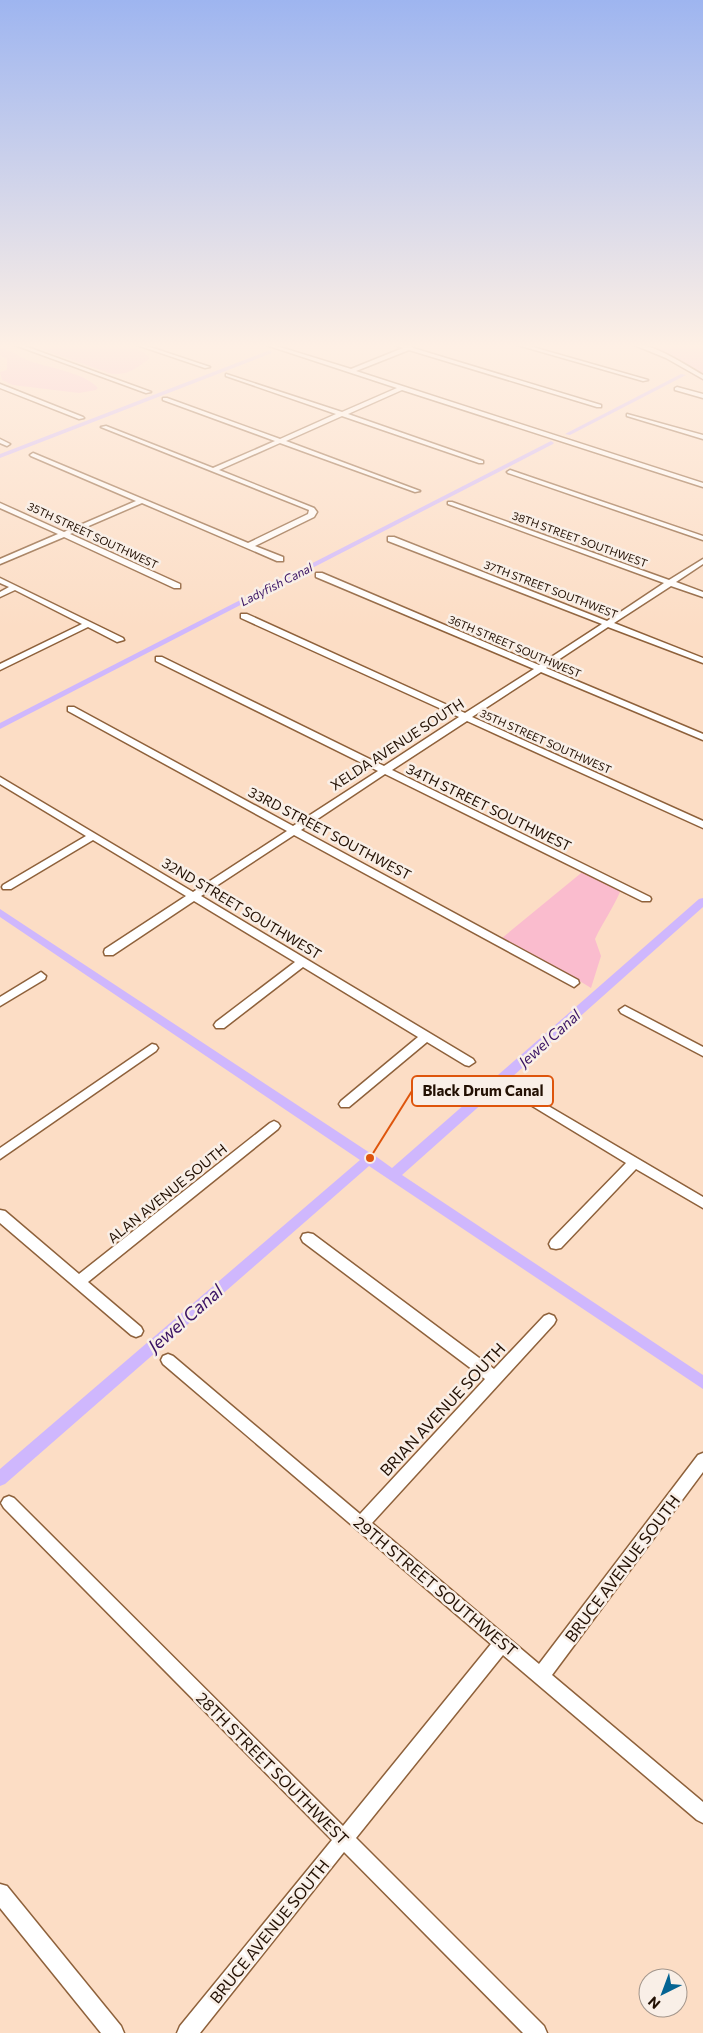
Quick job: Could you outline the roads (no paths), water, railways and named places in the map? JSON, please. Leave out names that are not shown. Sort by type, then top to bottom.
[{"type":"street","points":[[134,439],[308,507],[313,512],[248,546]]},
{"type":"street","points":[[274,439],[417,491]]},
{"type":"street","points":[[214,470],[285,439]]},
{"type":"street","points":[[414,439],[481,462]]},
{"type":"street","points":[[562,439],[703,484]]},
{"type":"street","points":[[33,455],[280,559]]},
{"type":"street","points":[[510,472],[703,538]]},
{"type":"street","points":[[0,562],[142,501]]},
{"type":"street","name":"38TH STREET SOUTHWEST","points":[[450,503],[703,595]]},
{"type":"street","name":"35TH STREET SOUTHWEST","points":[[0,505],[176,586]]},
{"type":"street","name":"37TH STREET SOUTHWEST","points":[[391,539],[703,661]]},
{"type":"street","name":"XELDA AVENUE SOUTH","points":[[109,952],[703,561]]},
{"type":"street","name":"36TH STREET SOUTHWEST","points":[[319,576],[703,737]]},
{"type":"street","points":[[0,580],[120,640]]},
{"type":"street","points":[[0,594],[14,588]]},
{"type":"street","name":"35TH STREET SOUTHWEST","points":[[244,616],[703,825]]},
{"type":"street","points":[[0,667],[88,624]]},
{"type":"street","name":"34TH STREET SOUTHWEST","points":[[159,659],[646,899]]},
{"type":"street","name":"33RD STREET SOUTHWEST","points":[[71,709],[574,983]]},
{"type":"street","name":"32ND STREET SOUTHWEST","points":[[1,781],[468,1062]]},
{"type":"street","points":[[7,887],[93,836]]},
{"type":"street","points":[[220,1025],[303,962]]},
{"type":"street","points":[[0,1002],[41,976]]},
{"type":"street","points":[[625,1010],[703,1052]]},
{"type":"street","points":[[345,1104],[426,1036]]},
{"type":"street","points":[[0,1154],[152,1048]]},
{"type":"street","points":[[533,1101],[703,1203]]},
{"type":"street","name":"ALAN AVENUE SOUTH","points":[[79,1282],[274,1126]]},
{"type":"street","points":[[556,1244],[635,1162]]},
{"type":"street","points":[[0,1215],[136,1331]]},
{"type":"street","points":[[308,1238],[495,1378]]},
{"type":"street","name":"BRIAN AVENUE SOUTH","points":[[362,1523],[549,1320]]},
{"type":"street","name":"29TH STREET SOUTHWEST","points":[[168,1360],[703,1814]]},
{"type":"street","name":"BRUCE AVENUE SOUTH","points":[[541,1676],[703,1460]]},
{"type":"street","name":"28TH STREET SOUTHWEST","points":[[9,1503],[537,2033]]},
{"type":"street","name":"BRUCE AVENUE SOUTH","points":[[187,2033],[502,1642]]},
{"type":"street","points":[[0,1893],[114,2033]]},
{"type":"waterway","points":[[0,456],[44,439]]},
{"type":"waterway","name":"Ladyfish Canal","points":[[0,726],[551,443]]},
{"type":"waterway","name":"Jewel Canal","points":[[394,1174],[703,901]]},
{"type":"waterway","points":[[0,912],[369,1159]]},
{"type":"waterway","name":"Jewel Canal","points":[[0,1479],[369,1159]]},
{"type":"waterway","points":[[369,1159],[703,1383]]},
{"type":"place","name":"Black Drum Canal","points":[[370,1158]]}]
